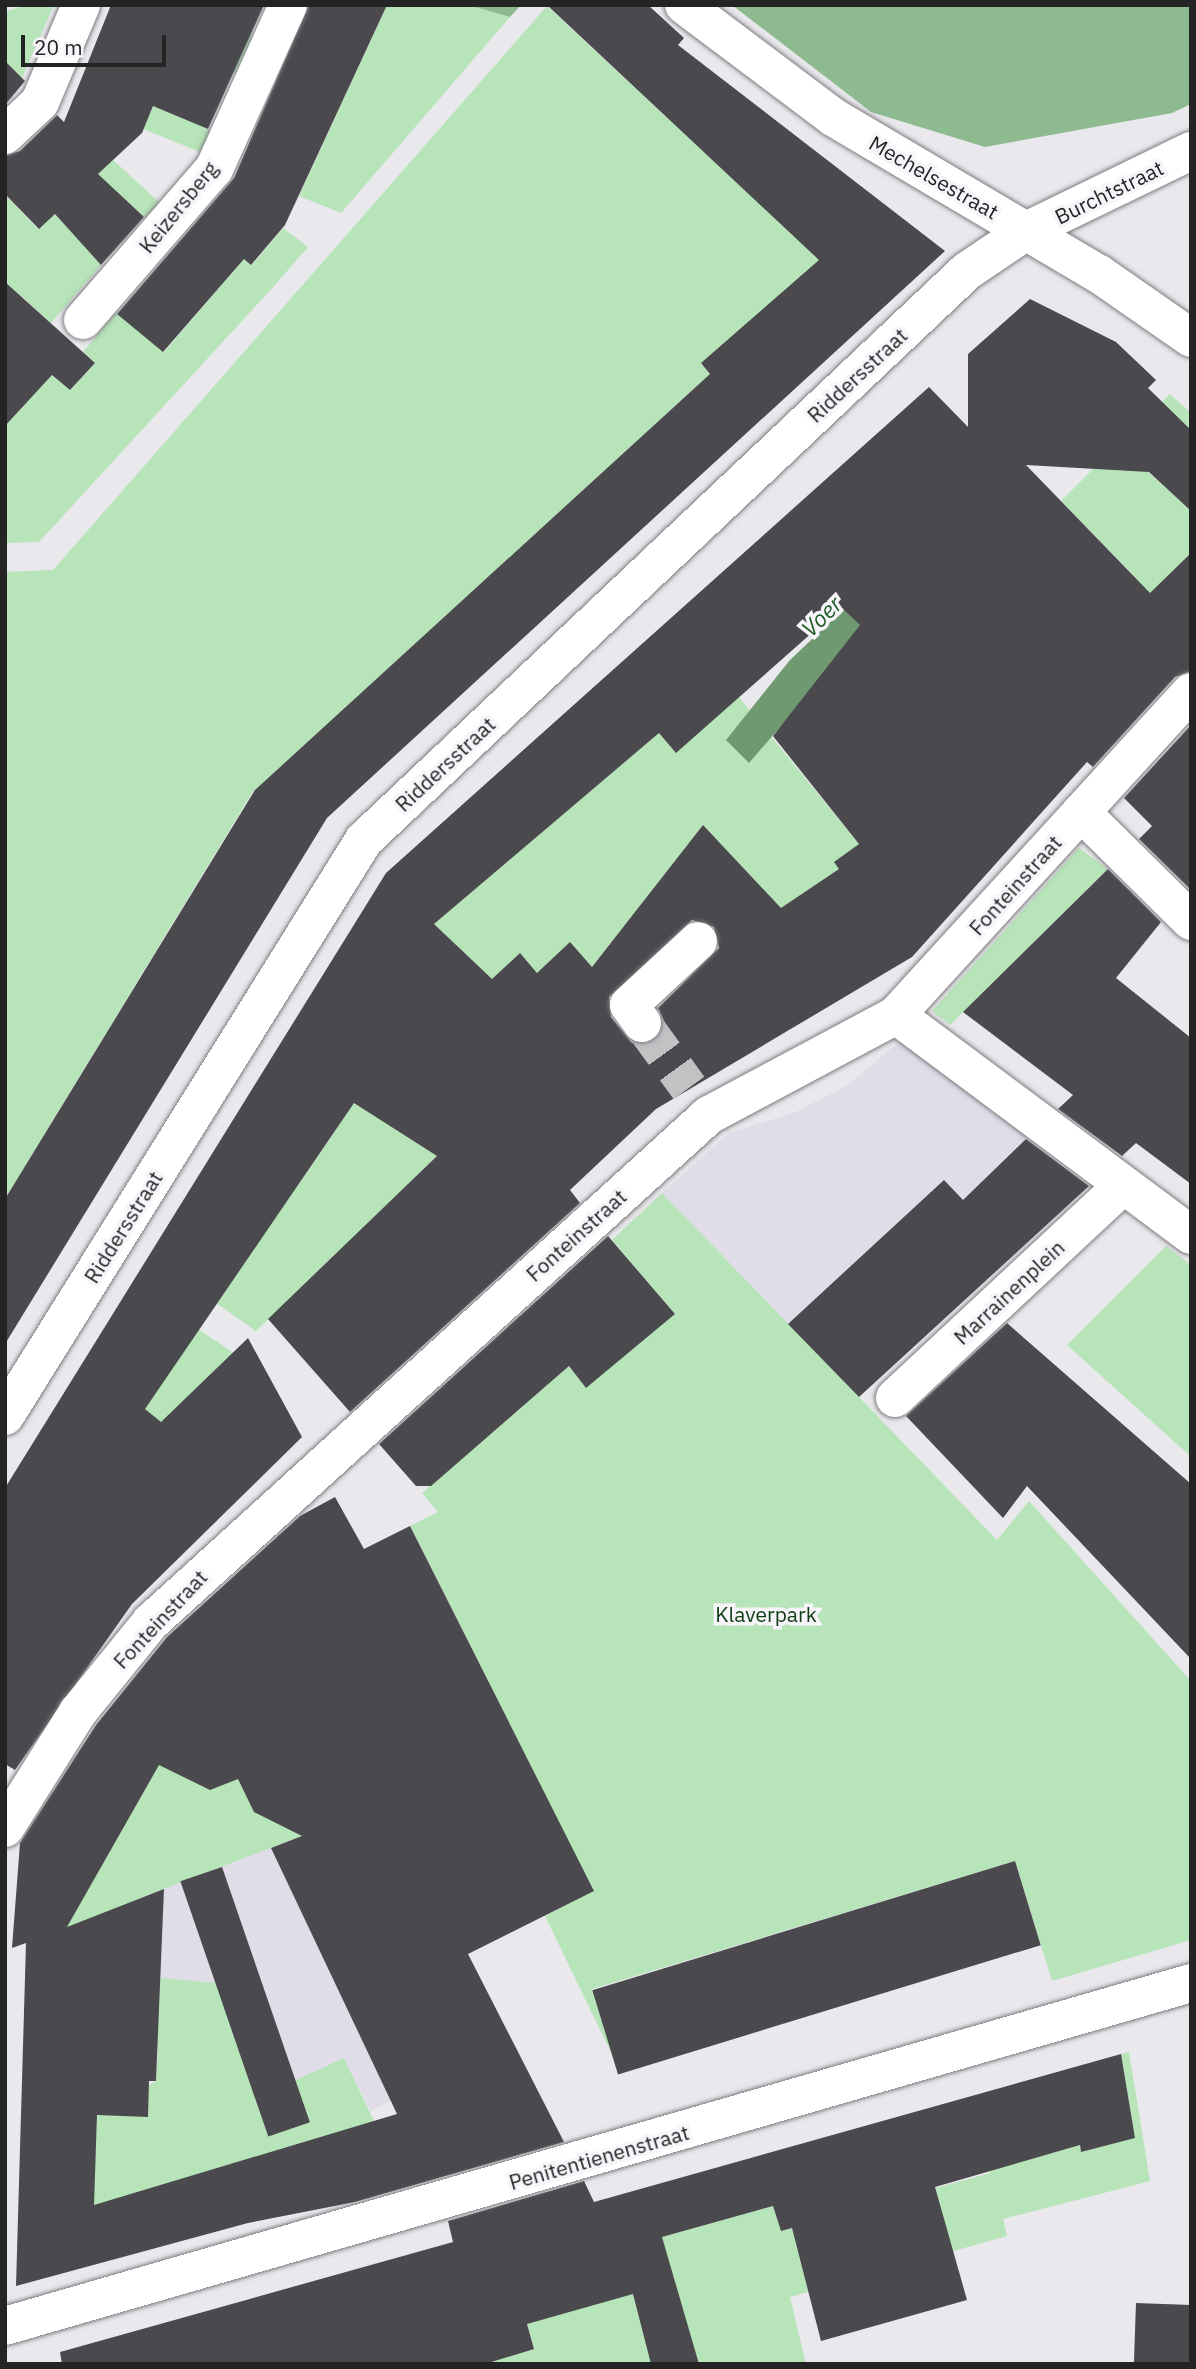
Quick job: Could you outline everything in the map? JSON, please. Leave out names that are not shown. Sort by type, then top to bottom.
[{"type":"street","points":[[5,135],[40,102],[80,5]]},
{"type":"street","name":"Keizersberg","points":[[83,320],[214,169],[288,5]]},
{"type":"street","name":"Mechelsestraat","points":[[684,5],[833,117],[1026,231],[1191,338]]},
{"type":"street","name":"Burchtstraat","points":[[1026,231],[1191,150]]},
{"type":"street","name":"Riddersstraat","points":[[5,1416],[364,840],[967,271],[1026,231]]},
{"type":"street","name":"Fonteinstraat","points":[[5,1828],[78,1712],[151,1622],[699,1102],[896,1015],[1191,692]]},
{"type":"street","points":[[1081,812],[1191,921]]},
{"type":"street","points":[[642,1023],[629,1005],[698,941]]},
{"type":"street","points":[[896,1015],[1191,1235]]},
{"type":"street","name":"Marrainenplein","points":[[895,1398],[1122,1186]]},
{"type":"street","name":"Penitentienenstraat","points":[[5,2326],[1191,1983]]},
{"type":"shaded area","points":[[468,5],[521,5],[510,17]]},
{"type":"shaded area","points":[[732,5],[1191,5],[1191,104],[1172,113],[985,147],[871,112]]},
{"type":"shaded area","points":[[902,554],[930,584],[818,683],[749,763],[726,740],[790,660]]},
{"type":"shaded area","points":[[901,1040],[1089,1186],[859,1397],[662,1193],[729,1133],[796,1112],[848,1085]]},
{"type":"shaded area","points":[[302,1836],[392,2100],[371,2111],[344,2058],[296,2080],[133,1976],[132,1901]]},
{"type":"green space","points":[[25,5],[54,5],[22,78],[5,61],[5,12]]},
{"type":"green space","points":[[387,5],[468,5],[510,17],[341,213],[299,196]]},
{"type":"green space","points":[[547,6],[820,260],[702,363],[710,374],[252,793],[5,1199],[5,572],[53,570]]},
{"type":"green space","points":[[237,28],[255,36],[238,74],[220,66],[193,122],[211,131],[200,152],[143,129],[153,106],[172,113]]},
{"type":"green space","points":[[113,160],[159,202],[145,218],[131,205],[88,249],[101,265],[51,323],[20,295],[5,311],[5,194],[38,229],[55,214],[74,235],[118,193],[98,174]]},
{"type":"green space","points":[[283,228],[308,247],[275,285],[39,542],[5,543],[5,426],[52,375],[70,390],[95,363],[83,352],[116,313],[164,352],[244,259],[252,265]]},
{"type":"green space","points":[[1170,394],[1191,413],[1191,430],[1162,402]]},
{"type":"green space","points":[[1113,449],[1111,460],[1120,471],[1142,466],[1191,511],[1191,553],[1088,655],[1069,637],[1133,575],[1061,501]]},
{"type":"green space","points":[[738,696],[859,844],[835,862],[861,898],[793,921],[703,825],[592,967],[569,943],[537,973],[520,953],[492,979],[477,965],[393,1128],[437,1156],[256,1331],[216,1303],[334,1133],[406,970],[435,923],[659,733],[676,752]]},
{"type":"green space","points":[[1079,848],[1108,869],[950,1025],[932,1011]]},
{"type":"green space","name":"Klaverpark","points":[[662,1193],[997,1540],[1029,1501],[1191,1681],[1191,1940],[1052,1981],[1015,1861],[592,1989],[619,2069],[545,1916],[593,1891],[410,1526],[438,1512],[422,1493],[569,1366],[586,1387],[675,1314],[612,1240]]},
{"type":"green space","points":[[1166,1246],[1191,1265],[1189,1455],[1067,1345]]},
{"type":"green space","points":[[198,1329],[256,1368],[99,1474]]},
{"type":"green space","points":[[205,1699],[302,1836],[132,1901],[133,1976],[120,1907],[52,1933],[118,1803]]},
{"type":"green space","points":[[151,1977],[216,1983],[296,2080],[344,2058],[376,2125],[93,2206],[97,2115],[156,2081],[158,2047],[115,2045]]},
{"type":"green space","points":[[1129,2052],[1150,2181],[1003,2219],[1007,2236],[790,2297],[806,2364],[453,2364],[534,2348],[527,2324],[662,2237],[773,2206],[781,2231],[990,2173],[984,2149],[1053,2153],[1080,2145],[1081,2152],[1135,2137],[1121,2054]]},
{"type":"building","points":[[111,5],[264,5],[208,129],[153,106],[142,133],[98,174],[144,217],[101,265],[55,214],[39,229],[5,194],[5,156],[20,151],[57,115],[64,122]]},
{"type":"building","points":[[309,5],[387,5],[285,225],[251,265],[244,259],[163,352],[117,314],[234,178]]},
{"type":"building","points":[[547,5],[648,5],[684,38],[678,45],[945,251],[327,818],[5,1344],[5,1199],[255,790],[710,374],[701,363],[819,260]]},
{"type":"building","points":[[5,61],[25,81],[5,105]]},
{"type":"building","points":[[5,282],[95,363],[70,390],[52,375],[5,426]]},
{"type":"building","points":[[1030,299],[1116,342],[1156,380],[1148,388],[1191,430],[1191,511],[1149,472],[1026,465],[1150,593],[1191,553],[1191,671],[1175,677],[1093,767],[1087,762],[912,957],[656,1109],[570,1190],[580,1203],[350,1412],[268,1319],[437,1156],[354,1103],[145,1409],[161,1422],[248,1338],[302,1437],[132,1604],[15,1770],[5,1764],[5,1488],[386,873],[929,387],[968,427],[968,354]],"holes":[[[841,607],[860,625],[773,736],[859,844],[834,862],[839,869],[781,908],[703,825],[592,967],[570,942],[537,973],[520,953],[492,979],[434,924],[659,733],[676,753]],[[692,920],[714,927],[719,948],[658,1008],[664,1021],[655,1040],[632,1043],[611,1017],[609,997]]]},
{"type":"building","points":[[1191,725],[1189,888],[1139,839],[1152,826],[1124,798]]},
{"type":"building","points":[[1108,869],[1161,922],[1116,978],[1191,1038],[1191,1184],[1136,1143],[1122,1156],[1058,1109],[1073,1095],[963,1012]]},
{"type":"building","points":[[1026,1139],[1089,1186],[859,1397],[788,1324],[944,1180],[963,1200]]},
{"type":"building","points":[[608,1236],[675,1314],[586,1388],[569,1366],[431,1486],[416,1486],[379,1444]]},
{"type":"building","points":[[1007,1323],[1191,1484],[1191,1659],[1027,1486],[1003,1518],[906,1416]]},
{"type":"building","points":[[335,1497],[364,1549],[410,1526],[594,1891],[468,1954],[564,2142],[355,2202],[248,2223],[16,2286],[26,1943],[12,1948],[20,1843],[96,1725],[167,1637],[300,1516]],"holes":[[[159,1765],[210,1790],[238,1779],[254,1812],[302,1836],[271,1848],[397,2114],[94,2205],[97,2115],[148,2117],[149,2081],[156,2081],[164,1889],[67,1927]]]},
{"type":"building","points":[[1015,1861],[1041,1945],[618,2074],[592,1990]]},
{"type":"building","points":[[222,1867],[310,2122],[268,2137],[180,1881]]},
{"type":"building","points":[[1121,2054],[1135,2138],[1081,2152],[1080,2145],[935,2187],[967,2300],[821,2341],[792,2228],[781,2231],[773,2206],[662,2237],[699,2364],[651,2364],[633,2294],[527,2324],[534,2349],[485,2364],[62,2364],[60,2352],[453,2242],[448,2221],[584,2181],[594,2202]]},
{"type":"building","points":[[1136,2303],[1191,2305],[1189,2364],[1134,2364]]},
{"type":"tunnel","points":[[642,1023],[689,1088]]},
{"type":"water label","name":"Voer","points":[[821,616]]}]
